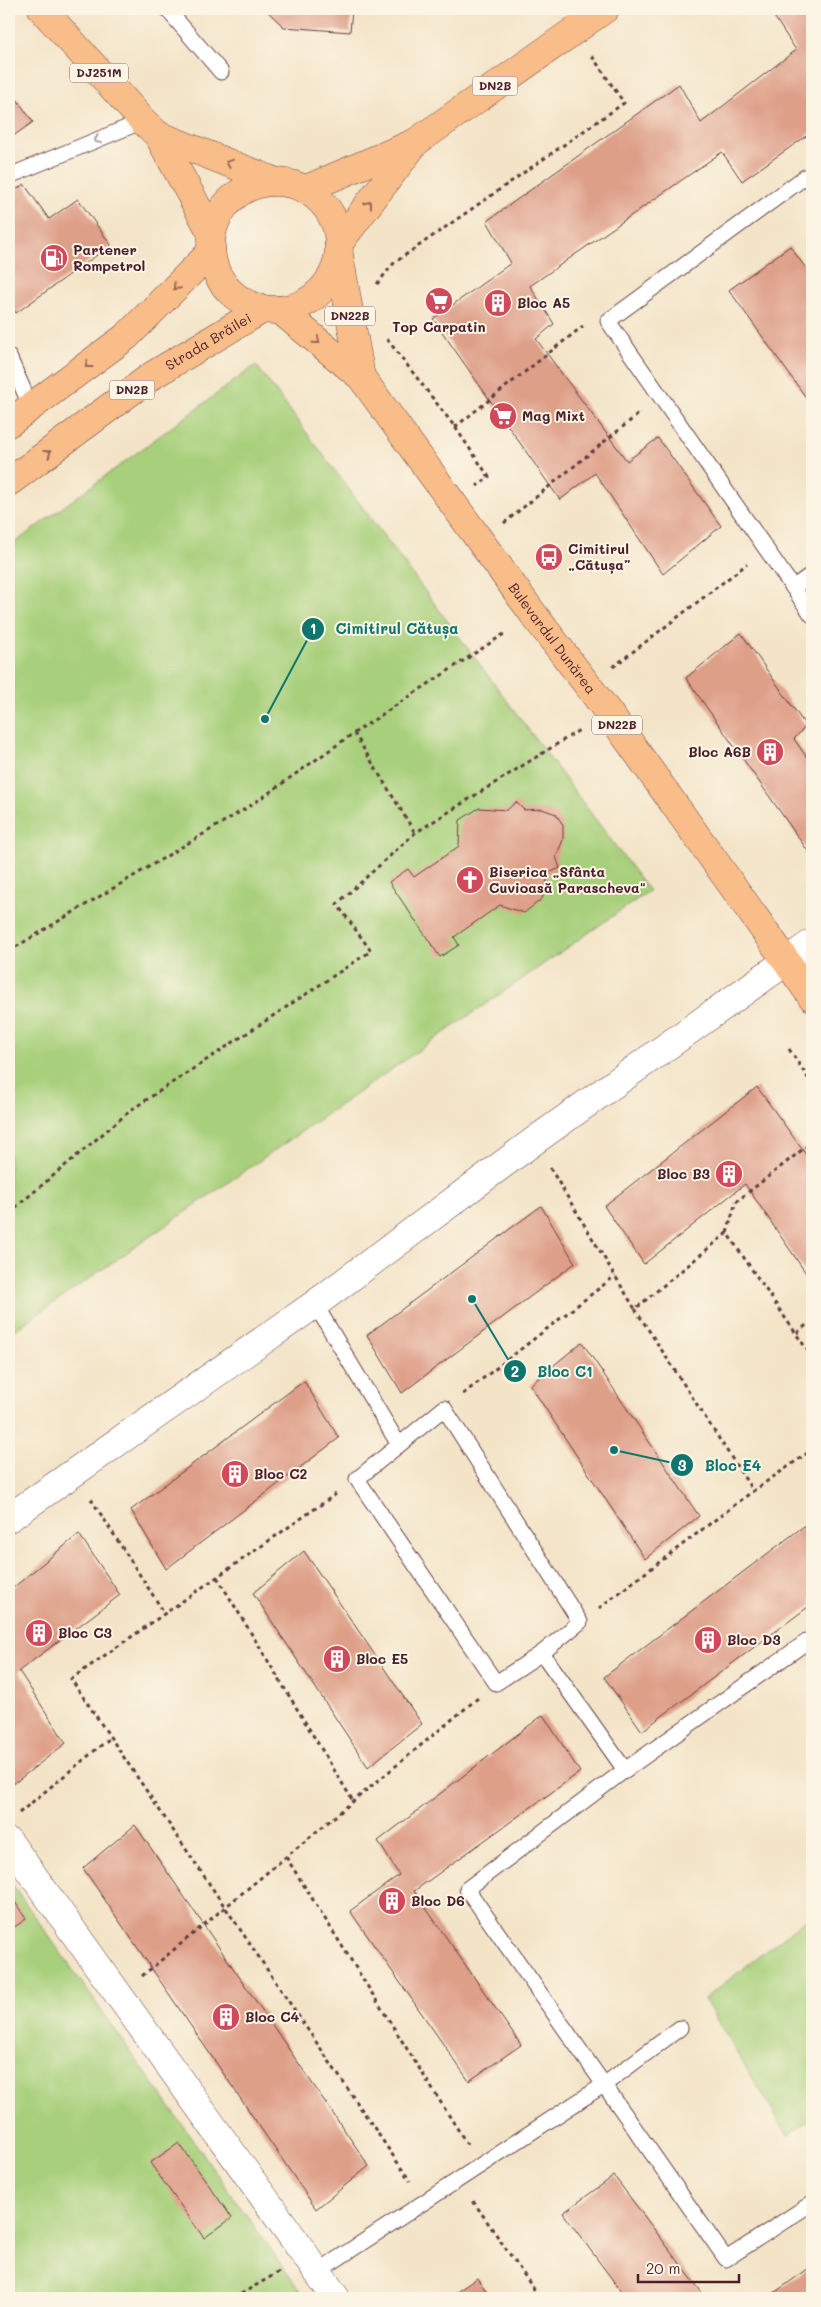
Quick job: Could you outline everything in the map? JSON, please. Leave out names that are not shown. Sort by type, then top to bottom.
[{"type":"main road","name":"DJ251M","points":[[42,9],[150,128],[211,242]]},
{"type":"main road","name":"Strada Brăilei","points":[[306,189],[416,142],[605,9]]},
{"type":"main road","name":"DJ251M","points":[[150,128],[274,181]]},
{"type":"main road","name":"Strada Brăilei","points":[[9,482],[153,375],[271,310],[301,305],[319,293],[332,276],[339,249],[416,142]]},
{"type":"main road","points":[[9,423],[127,336],[211,242],[224,206],[246,188],[274,181],[306,189],[323,202],[335,222],[339,249]]},
{"type":"main road","name":"Strada Brăilei","points":[[211,242],[216,272],[227,290],[243,303],[271,310]]},
{"type":"main road","name":"Bulevardul Dunărea","points":[[339,249],[361,377]]},
{"type":"main road","name":"Bulevardul Dunărea","points":[[271,310],[361,377],[480,542],[608,712],[812,996]]},
{"type":"street","points":[[9,1518],[315,1304],[534,1141],[812,944]]},
{"type":"street","points":[[9,1842],[336,2298]]},
{"type":"lane","points":[[167,9],[221,72]]},
{"type":"lane","points":[[9,176],[150,128]]},
{"type":"lane","points":[[810,179],[608,321],[812,615]]},
{"type":"lane","points":[[9,357],[31,407]]},
{"type":"lane","points":[[794,587],[812,574]]},
{"type":"lane","points":[[315,1304],[398,1445]]},
{"type":"lane","points":[[444,1408],[580,1622],[542,1652],[496,1683],[357,1479],[398,1445],[444,1408]]},
{"type":"lane","points":[[812,1638],[625,1770],[468,1889],[726,2259],[812,2203]]},
{"type":"lane","points":[[542,1652],[625,1770]]},
{"type":"lane","points":[[312,2264],[424,2202],[605,2084],[680,2028]]},
{"type":"path","points":[[376,290],[377,283],[394,263],[624,103],[591,55]]},
{"type":"path","points":[[455,427],[584,325],[608,321]]},
{"type":"path","points":[[384,330],[388,340],[455,427],[489,477],[452,504]]},
{"type":"path","points":[[480,542],[660,396]]},
{"type":"path","points":[[588,686],[767,549]]},
{"type":"path","points":[[9,951],[250,806],[354,733],[534,615]]},
{"type":"path","points":[[9,1213],[132,1110],[371,951],[338,904],[416,833],[608,712]]},
{"type":"path","points":[[354,733],[416,833]]},
{"type":"path","points":[[789,1049],[812,1084]]},
{"type":"path","points":[[534,1141],[635,1309],[753,1492]]},
{"type":"path","points":[[635,1309],[727,1233],[736,1202],[812,1142]]},
{"type":"path","points":[[727,1233],[812,1357]]},
{"type":"path","points":[[444,1408],[615,1276]]},
{"type":"path","points":[[797,1333],[812,1320]]},
{"type":"path","points":[[580,1622],[812,1450]]},
{"type":"path","points":[[74,1471],[165,1614]]},
{"type":"path","points":[[357,1479],[71,1679],[424,2202]]},
{"type":"path","points":[[217,1577],[353,1801]]},
{"type":"path","points":[[118,1995],[496,1683]]},
{"type":"path","points":[[16,1815],[110,1738]]},
{"type":"path","points":[[286,1857],[480,2165]]},
{"type":"path","points":[[458,2180],[540,2298]]},
{"type":"path","points":[[234,2298],[312,2264]]},
{"type":"green space","points":[[256,365],[649,891],[9,1334],[9,547]]},
{"type":"green space","points":[[9,1880],[305,2298],[9,2298]]},
{"type":"green space","points":[[812,1915],[812,2118],[788,2136],[704,1999]]},
{"type":"building","points":[[265,9],[352,9],[350,32],[284,27]]},
{"type":"building","name":"Bloc A5","points":[[782,9],[812,9],[812,132],[742,181],[722,152],[530,286],[554,324],[536,339],[627,461],[658,438],[721,526],[663,574],[595,473],[560,500],[433,319],[511,263],[487,221],[679,84],[701,123],[796,50],[773,15]]},
{"type":"building","points":[[9,88],[33,122],[9,139]]},
{"type":"building","points":[[24,184],[49,219],[78,199],[111,245],[16,313],[9,303],[9,241],[15,237],[9,229],[9,195]]},
{"type":"building","points":[[790,246],[812,277],[812,406],[729,290]]},
{"type":"building","name":"Bloc A6B","points":[[741,633],[806,726],[794,739],[812,765],[812,857],[686,678]]},
{"type":"building","name":"Biserica „Sfânta Cuvioasă Parascheva\"","points":[[516,802],[524,810],[542,809],[556,814],[563,825],[563,840],[556,857],[560,868],[549,873],[542,899],[524,913],[500,905],[454,937],[459,945],[440,957],[389,882],[408,869],[414,877],[459,846],[460,820],[479,808],[507,810]]},
{"type":"building","name":"Bloc B3","points":[[757,1087],[812,1163],[812,1282],[745,1184],[644,1264],[604,1206]]},
{"type":"building","points":[[541,1206],[575,1263],[402,1393],[367,1335]]},
{"type":"building","points":[[582,1342],[699,1516],[645,1559],[530,1385]]},
{"type":"building","name":"Bloc C2","points":[[304,1381],[339,1438],[166,1569],[131,1510]]},
{"type":"building","name":"Bloc D3","points":[[812,1520],[812,1604],[642,1731],[604,1677]]},
{"type":"building","name":"Bloc C3","points":[[79,1534],[120,1595],[19,1671],[66,1743],[12,1785],[9,1780],[9,1591]]},
{"type":"building","name":"Bloc E5","points":[[304,1551],[422,1724],[368,1767],[253,1593]]},
{"type":"building","name":"Bloc D6","points":[[543,1715],[580,1772],[414,1891],[521,2045],[469,2081],[350,1911],[399,1875],[378,1841]]},
{"type":"building","name":"Bloc C4","points":[[135,1825],[369,2166],[316,2209],[83,1868]]},
{"type":"building","points":[[9,1893],[26,1919],[9,1931]]},
{"type":"building","points":[[179,2143],[232,2218],[204,2238],[150,2163]]},
{"type":"building","points":[[614,2176],[706,2298],[626,2298],[563,2213]]},
{"type":"building","points":[[812,2266],[812,2298],[767,2298]]},
{"type":"building","points":[[477,2278],[491,2298],[448,2298]]},
{"type":"place","name":"Partener Rompetrol","points":[[54,258]]},
{"type":"place","name":"Top Carpatin","points":[[439,301]]},
{"type":"place","name":"Bloc A5","points":[[498,303]]},
{"type":"place","name":"Mag Mixt","points":[[503,416]]},
{"type":"place","name":"Cimitirul „Cătușa”","points":[[549,557]]},
{"type":"place","name":"Cimitirul Cătușa","points":[[265,719]]},
{"type":"place","name":"Bloc A6B","points":[[770,752]]},
{"type":"place","name":"Biserica „Sfânta Cuvioasă Parascheva\"","points":[[470,880]]},
{"type":"place","name":"Bloc B3","points":[[729,1174]]},
{"type":"place","name":"Bloc C1","points":[[472,1299]]},
{"type":"place","name":"Bloc E4","points":[[614,1450]]},
{"type":"place","name":"Bloc C2","points":[[235,1474]]},
{"type":"place","name":"Bloc C3","points":[[39,1633]]},
{"type":"place","name":"Bloc D3","points":[[708,1640]]},
{"type":"place","name":"Bloc E5","points":[[337,1659]]},
{"type":"place","name":"Bloc D6","points":[[392,1901]]},
{"type":"place","name":"Bloc C4","points":[[226,2017]]}]
